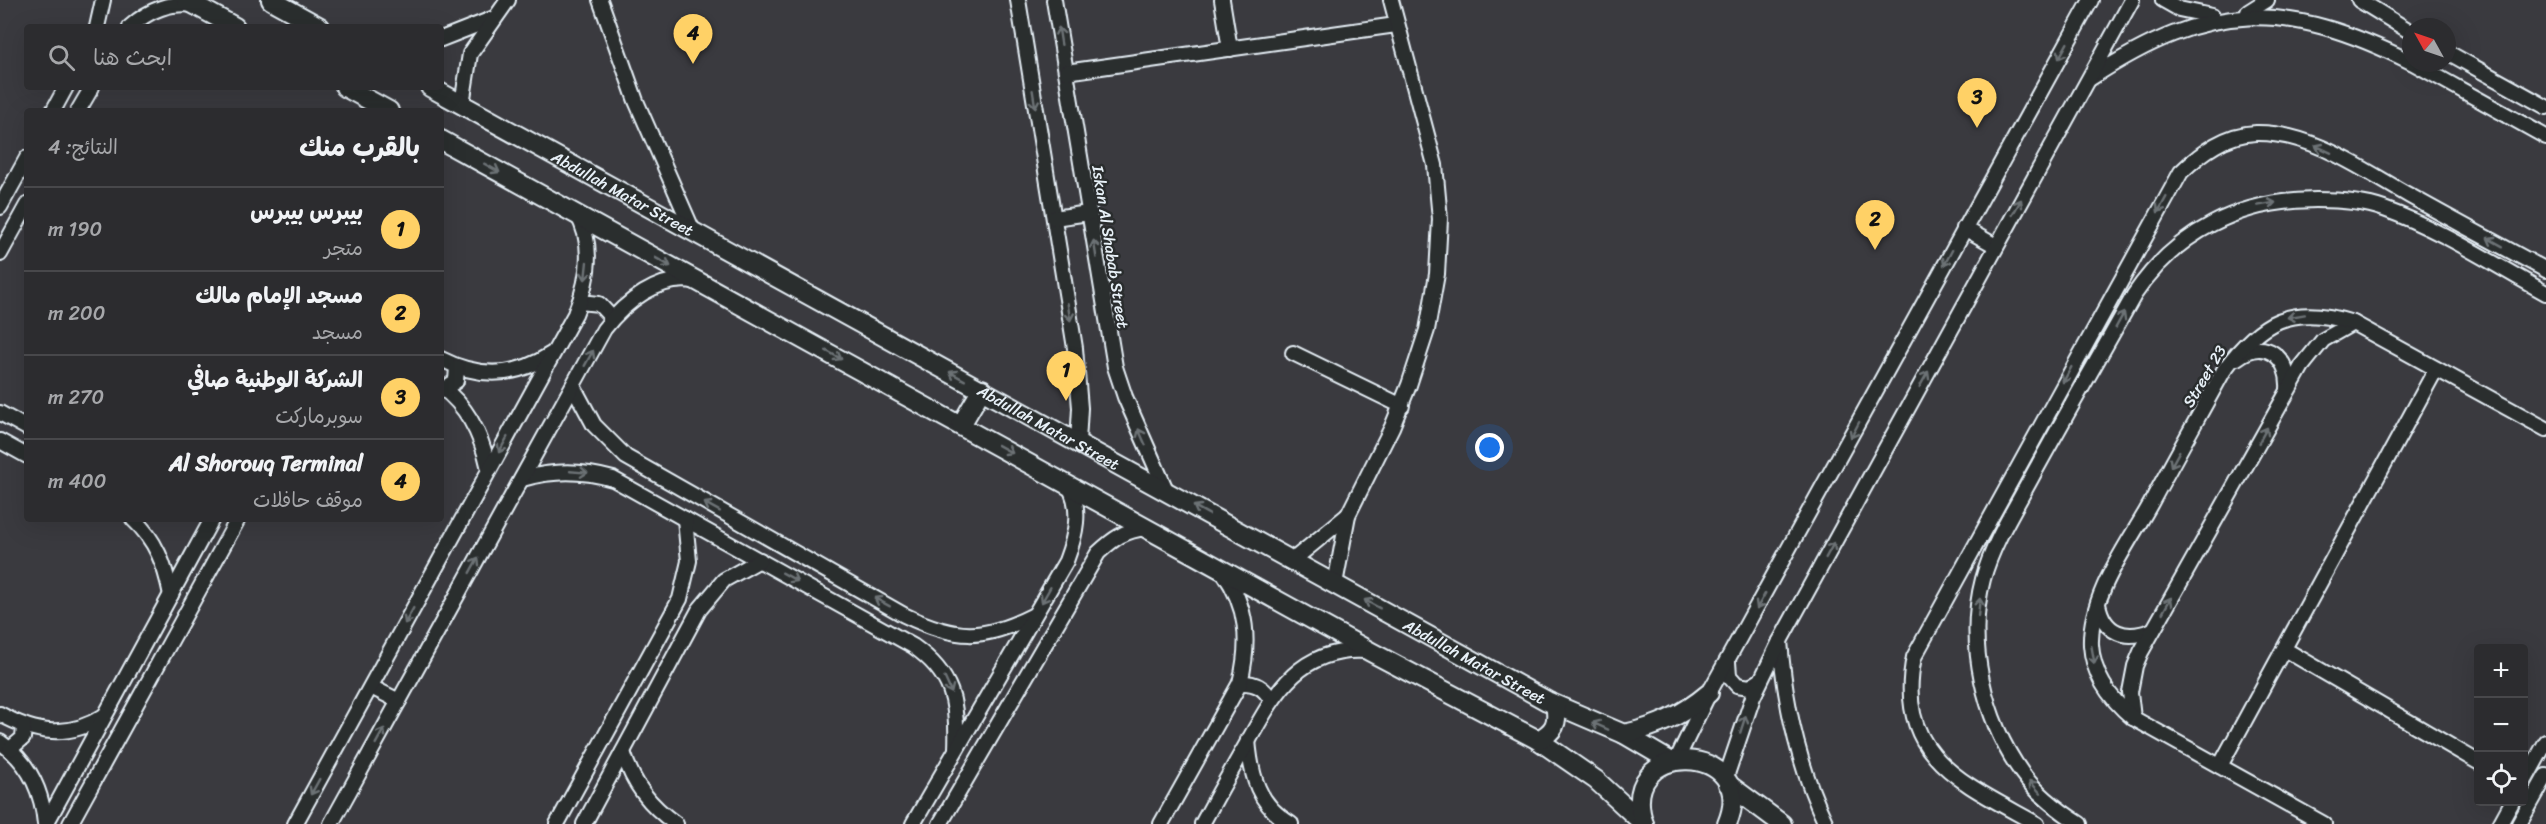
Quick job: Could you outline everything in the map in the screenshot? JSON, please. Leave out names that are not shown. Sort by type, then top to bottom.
[{"type":"street","points":[[98,24],[103,0]]},
{"type":"street","points":[[271,0],[291,20],[308,24]]},
{"type":"street","points":[[462,104],[470,54],[508,0]]},
{"type":"street","points":[[600,0],[636,101],[693,231]]},
{"type":"street","points":[[1018,0],[1077,368],[1080,408],[1078,442]]},
{"type":"street","name":"Iskan Al Shabab Street","points":[[1054,0],[1115,367],[1125,397],[1166,490]]},
{"type":"street","points":[[1222,0],[1230,49]]},
{"type":"street","points":[[1335,584],[1347,515],[1401,406],[1419,357],[1433,301],[1440,219],[1430,138],[1396,25],[1391,0]]},
{"type":"street","points":[[1674,760],[2091,0]]},
{"type":"street","points":[[1727,824],[1732,806],[1726,782],[1760,681],[2132,0]]},
{"type":"street","points":[[2163,0],[2179,9],[2218,17]]},
{"type":"street","points":[[2246,14],[2267,0]]},
{"type":"street","points":[[2359,0],[2402,26]]},
{"type":"street","points":[[134,24],[158,8],[177,3],[191,3],[230,24]]},
{"type":"street","points":[[2087,81],[2138,46],[2163,34],[2218,17],[2246,14],[2278,13],[2309,18],[2366,37],[2402,57]]},
{"type":"street","points":[[444,38],[494,18]]},
{"type":"street","points":[[1066,72],[1396,25]]},
{"type":"street","points":[[2456,57],[2546,107]]},
{"type":"street","points":[[2429,72],[2546,136]]},
{"type":"street","points":[[54,108],[64,90]]},
{"type":"street","points":[[81,108],[90,90]]},
{"type":"street","points":[[350,90],[384,108]]},
{"type":"street","name":"Abdullah Matar Street","points":[[436,90],[1555,705],[1624,734],[1674,760]]},
{"type":"street","points":[[2037,824],[1960,780],[1941,766],[1926,748],[1915,727],[1910,704],[1909,680],[1914,657],[1923,635],[2181,172],[2201,153],[2226,140],[2253,133],[2281,134],[2308,142],[2546,270]]},
{"type":"street","points":[[444,142],[1371,652],[1538,740],[1596,780],[1644,824]]},
{"type":"street","points":[[0,207],[24,163]]},
{"type":"street","points":[[2080,824],[2039,793],[2022,773],[2009,752],[1987,700],[1980,670],[1977,639],[1983,579],[1994,550],[2064,420],[2151,270],[2173,248],[2198,230],[2254,206],[2283,201],[2332,200],[2381,208],[2410,219],[2546,293]]},
{"type":"street","points":[[0,254],[24,211]]},
{"type":"street","points":[[1054,218],[1089,213]]},
{"type":"street","points":[[295,824],[580,302],[588,266],[588,247],[585,228],[577,214]]},
{"type":"street","points":[[1964,228],[1996,246]]},
{"type":"street","points":[[331,824],[612,318],[644,292],[662,284],[682,279],[700,282]]},
{"type":"street","points":[[580,302],[599,304],[612,318]]},
{"type":"street","name":"Street 23","points":[[2324,824],[2133,718],[2116,704],[2104,687],[2091,646],[2092,625],[2108,582],[2224,370],[2244,342],[2263,328],[2284,318],[2307,314],[2331,316],[2353,323],[2546,429]]},
{"type":"street","points":[[2133,718],[2131,679],[2153,630],[2288,389],[2312,351],[2337,330],[2353,323]]},
{"type":"street","points":[[2224,370],[2246,350],[2260,349],[2273,353],[2284,363],[2289,375],[2288,389]]},
{"type":"street","points":[[444,360],[477,373],[508,372],[538,363],[555,351]]},
{"type":"street","points":[[1293,352],[1401,406]]},
{"type":"street","points":[[444,387],[456,381],[457,367]]},
{"type":"street","points":[[2220,766],[2436,369]]},
{"type":"street","points":[[573,386],[582,406],[601,434],[645,471],[904,615],[947,633],[969,636],[992,634],[1034,615]]},
{"type":"street","points":[[961,425],[982,389]]},
{"type":"street","points":[[444,390],[461,405],[474,424],[484,446],[489,469]]},
{"type":"street","points":[[2047,412],[2064,420]]},
{"type":"street","points":[[0,413],[24,426]]},
{"type":"street","points":[[0,441],[24,454]]},
{"type":"street","points":[[636,490],[638,479],[645,471]]},
{"type":"street","points":[[522,479],[556,472],[591,473],[636,490],[929,657],[942,672],[952,690],[956,710],[956,749]]},
{"type":"street","points":[[913,824],[1065,561],[1072,545],[1076,512],[1074,495],[1067,483]]},
{"type":"street","points":[[1293,560],[1347,515]]},
{"type":"street","points":[[557,824],[680,599],[689,561],[686,519]]},
{"type":"street","points":[[136,522],[157,547],[166,570],[171,595]]},
{"type":"street","points":[[45,824],[210,522]]},
{"type":"street","points":[[70,824],[236,522]]},
{"type":"street","points":[[940,824],[1098,553],[1113,539],[1130,529],[1147,528]]},
{"type":"street","points":[[584,824],[699,610],[724,580],[760,560]]},
{"type":"street","points":[[1065,561],[1078,561],[1086,571]]},
{"type":"street","points":[[1161,824],[1240,683],[1247,635],[1244,610],[1234,588],[1222,570]]},
{"type":"street","points":[[680,599],[694,601],[699,610]]},
{"type":"street","points":[[2098,604],[2100,616],[2106,626],[2116,633],[2127,637],[2153,630]]},
{"type":"street","points":[[893,635],[904,625],[904,615]]},
{"type":"street","points":[[153,628],[172,638]]},
{"type":"street","points":[[1780,641],[1782,676],[1794,740],[1804,772],[1826,824]]},
{"type":"street","points":[[2284,649],[2474,760]]},
{"type":"street","points":[[1202,824],[1271,700],[1286,681],[1305,665],[1326,654],[1347,650],[1371,652]]},
{"type":"street","points":[[1728,662],[1729,676],[1737,686],[1750,687],[1760,681]]},
{"type":"street","points":[[1240,683],[1255,684],[1271,700]]},
{"type":"street","points":[[371,687],[399,701]]},
{"type":"street","points":[[1624,734],[1661,724],[1695,705],[1709,693]]},
{"type":"street","points":[[1538,740],[1548,735],[1555,726],[1557,716],[1555,705]]},
{"type":"street","points":[[0,714],[24,726],[49,732],[75,730],[105,715]]},
{"type":"street","points":[[24,726],[23,738],[5,746],[32,776],[40,792],[45,824]]},
{"type":"street","points":[[1248,740],[1252,776],[1258,792],[1279,821]]},
{"type":"street","points":[[2528,773],[2546,742]]},
{"type":"street","points":[[623,752],[636,785],[646,799],[676,824]]},
{"type":"street","points":[[1644,824],[1640,803],[1646,782],[1660,766],[1674,760],[1704,762],[1726,782],[1782,824]]},
{"type":"street","points":[[2519,824],[2529,791],[2546,776]]},
{"type":"street","points":[[2500,824],[2509,806]]},
{"type":"place","name":"Al Shorouq Terminal","points":[[693,64]]},
{"type":"place","name":"الشركة الوطنية صافي","points":[[1977,128]]},
{"type":"place","name":"مسجد الإمام مالك","points":[[1875,250]]},
{"type":"place","name":"بيبرس بيبرس","points":[[1066,401]]}]
